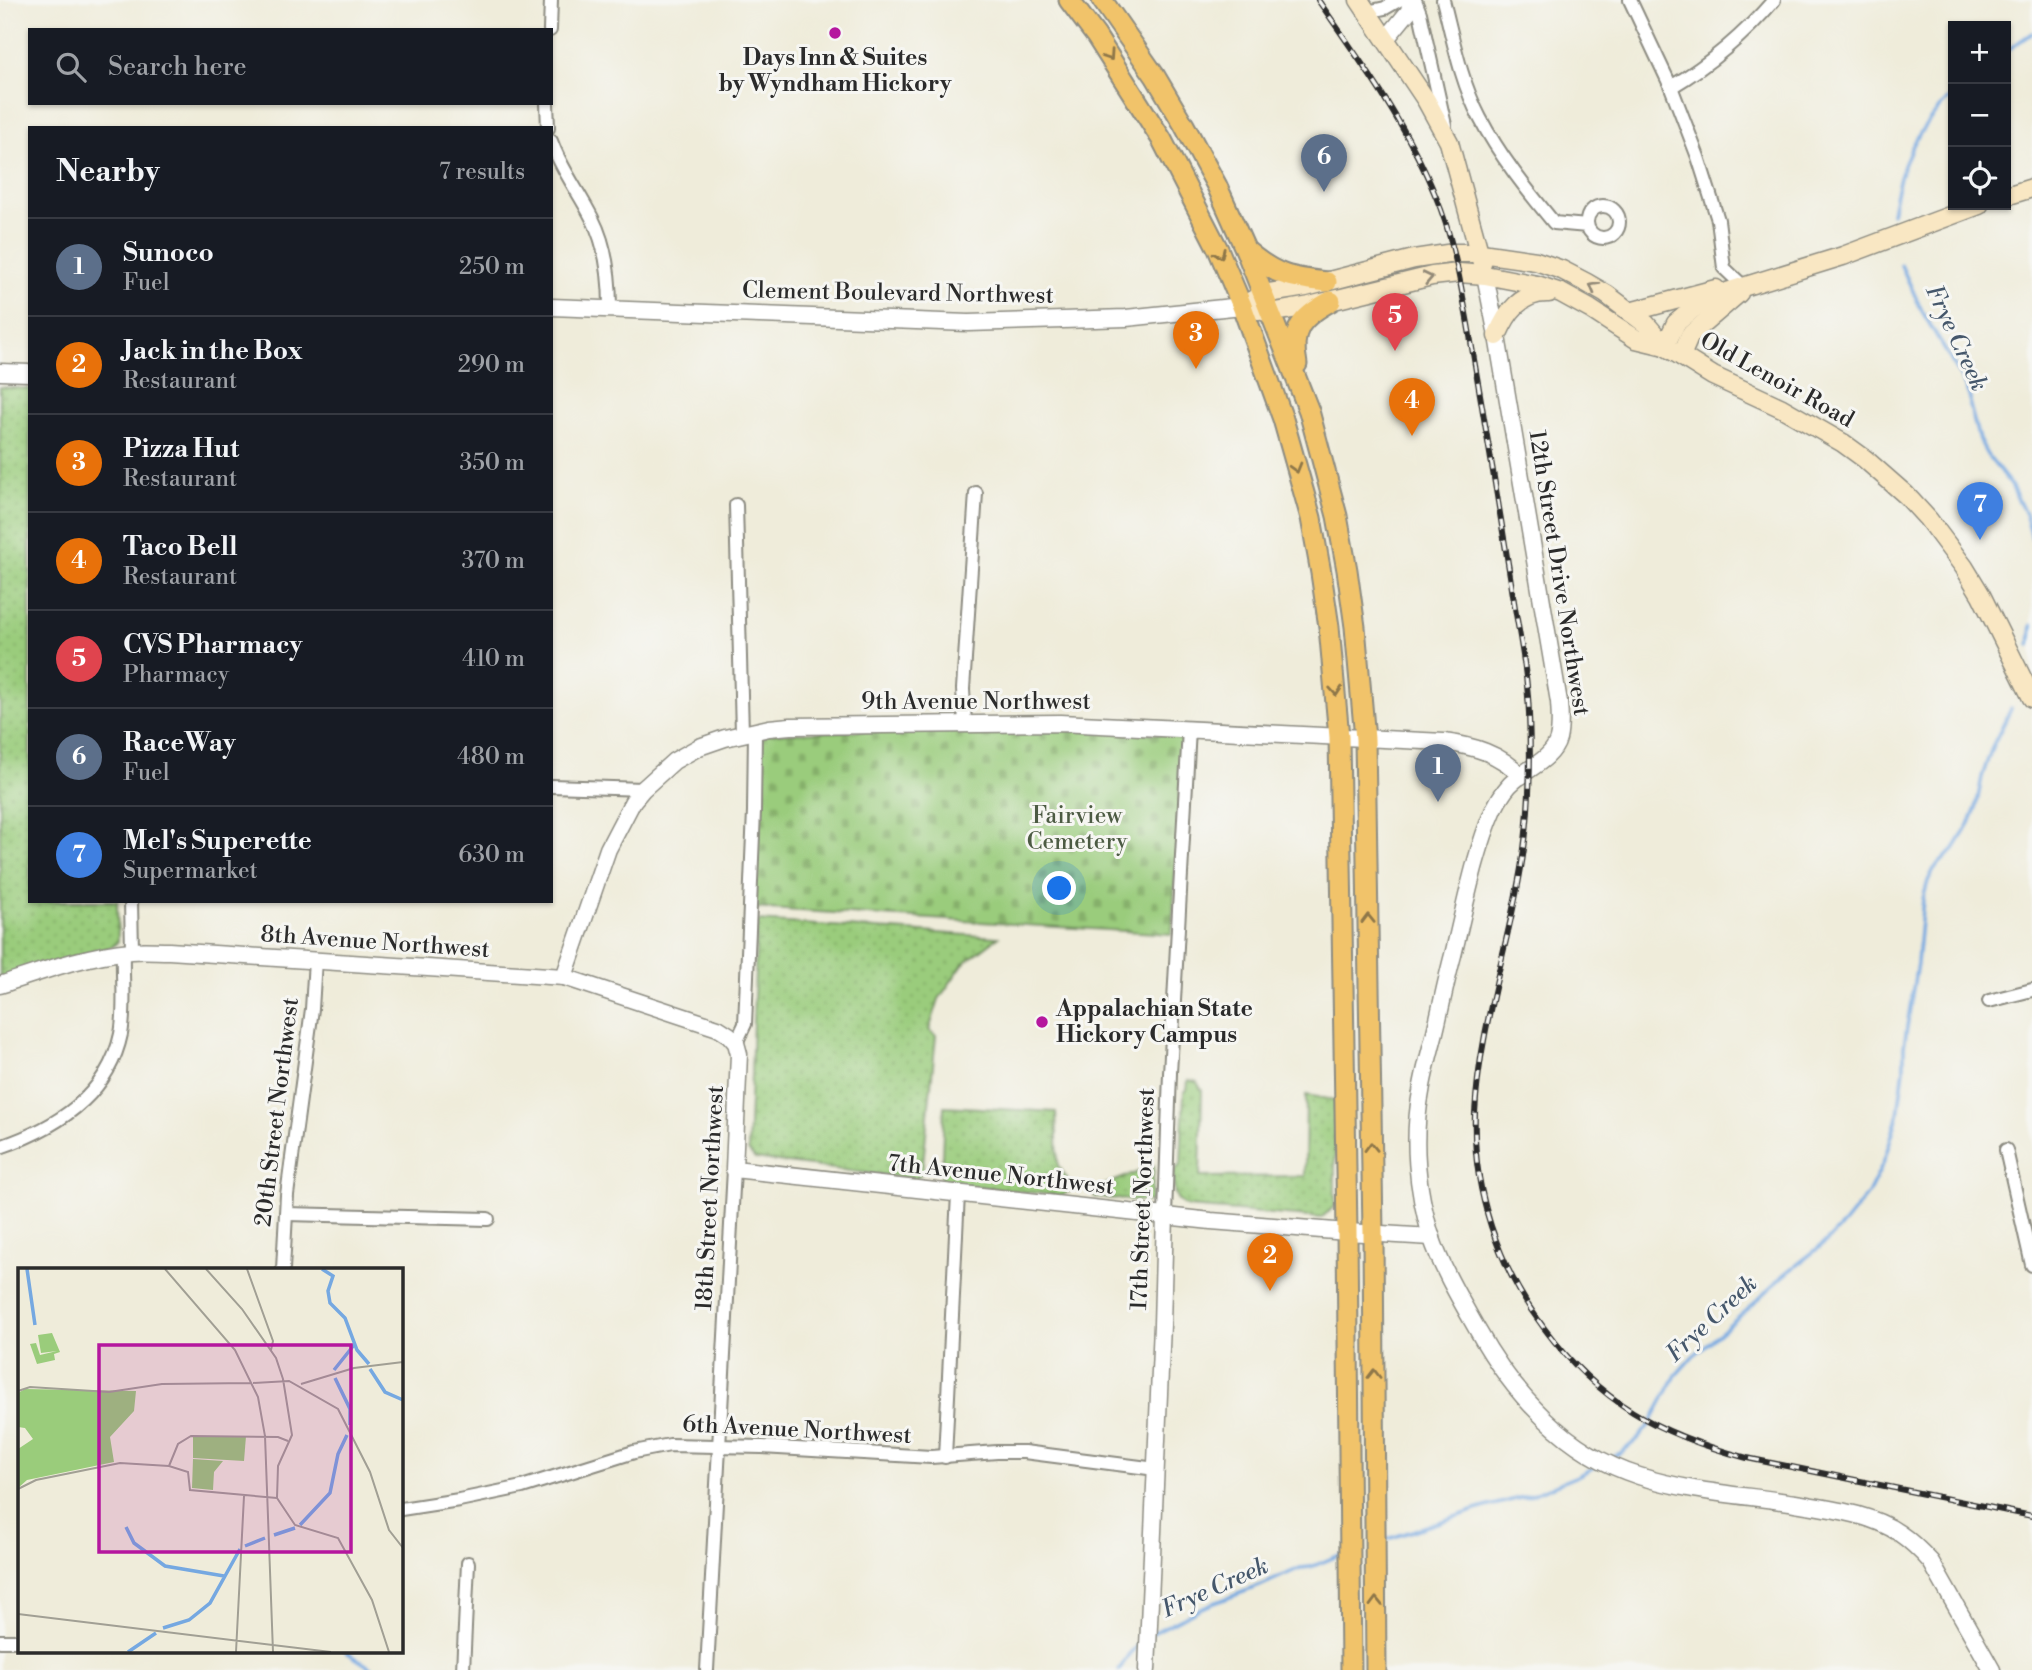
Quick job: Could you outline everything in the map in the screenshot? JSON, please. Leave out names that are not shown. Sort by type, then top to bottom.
[{"type":"highway","points":[[1069,0],[1096,36],[1162,139],[1218,249],[1283,419],[1311,518],[1329,627],[1339,737],[1351,1670]]},
{"type":"highway","points":[[1102,0],[1155,76],[1217,186],[1246,251],[1303,396]]},
{"type":"highway","points":[[1246,251],[1264,266],[1329,292],[1302,322],[1295,336],[1295,353],[1303,396],[1337,516],[1355,627],[1365,739],[1373,1233],[1376,1670]]},
{"type":"main road","points":[[1363,6],[1426,100],[1449,142],[1480,253]]},
{"type":"main road","points":[[2011,194],[2032,188]]},
{"type":"main road","points":[[1665,346],[1676,323],[1717,295],[1843,256],[1966,210]]},
{"type":"main road","name":"Clement Boulevard Northwest","points":[[1242,306],[1270,313],[1329,292],[1356,274],[1414,259],[1454,253],[1480,253]]},
{"type":"main road","name":"12th Street Drive Northwest","points":[[1480,253],[1485,275]]},
{"type":"main road","name":"Old Lenoir Road","points":[[1480,253],[1536,261],[1562,270],[1606,294],[1646,324],[1665,346],[1713,376],[1782,408],[1834,437],[1865,459],[1906,495],[1964,567],[1981,595],[2032,698]]},
{"type":"main road","name":"Clement Boulevard Northwest","points":[[1242,306],[1263,293],[1306,287],[1329,292],[1366,292],[1432,276],[1459,273],[1485,275]]},
{"type":"main road","name":"Old Lenoir Road","points":[[1485,275],[1537,285],[1561,293],[1636,339],[1665,346]]},
{"type":"main road","points":[[1630,312],[1716,289],[1744,286]]},
{"type":"main road","points":[[1681,356],[1690,335],[1744,286]]},
{"type":"main road","points":[[1497,336],[1509,313],[1525,298],[1537,292],[1561,293]]},
{"type":"street","points":[[550,28],[551,0]]},
{"type":"street","points":[[1363,6],[1385,8],[1399,0]]},
{"type":"street","points":[[1386,39],[1409,11],[1413,0]]},
{"type":"street","points":[[1413,0],[1420,13],[1449,142]]},
{"type":"street","points":[[1443,0],[1468,87],[1479,116],[1493,141],[1554,223],[1587,226]]},
{"type":"street","points":[[1630,0],[1671,86],[1713,201],[1724,268],[1744,286]]},
{"type":"street","points":[[1671,86],[1708,62],[1756,21],[1774,0]]},
{"type":"street","points":[[547,105],[548,126]]},
{"type":"street","points":[[553,146],[593,219],[606,254],[610,308]]},
{"type":"street","points":[[1356,274],[1366,292]]},
{"type":"street","name":"12th Street Drive Northwest","points":[[1485,275],[1559,702],[1559,729],[1554,748],[1507,787],[1501,797],[1488,826],[1466,902],[1421,1090],[1417,1120],[1416,1150],[1420,1184],[1432,1237],[1459,1297],[1506,1374],[1545,1420],[1562,1435],[1591,1455],[1639,1476],[1667,1484],[1835,1510],[1869,1519],[1896,1531],[1931,1562],[1992,1670]]},
{"type":"street","name":"Clement Boulevard Northwest","points":[[553,307],[968,323],[1126,317],[1242,306]]},
{"type":"street","points":[[0,372],[28,373]]},
{"type":"street","points":[[965,724],[963,689],[976,493]]},
{"type":"street","name":"18th Street Northwest","points":[[707,1670],[740,1063],[736,1043],[744,1024],[754,811],[736,505]]},
{"type":"street","name":"9th Avenue Northwest","points":[[564,977],[608,849],[625,815],[643,789],[662,771],[687,754],[712,742],[748,732],[790,726],[1060,723],[1444,742],[1464,744],[1499,757],[1521,776]]},
{"type":"street","name":"17th Street Northwest","points":[[1147,1670],[1170,1073],[1189,729]]},
{"type":"street","points":[[553,786],[643,789]]},
{"type":"street","points":[[0,1147],[53,1125],[82,1103],[109,1069],[121,1032],[131,903]]},
{"type":"street","name":"8th Avenue Northwest","points":[[0,985],[67,964],[128,952],[169,951],[564,977],[718,1028],[736,1043]]},
{"type":"street","name":"20th Street Northwest","points":[[283,1268],[294,1133],[310,1022],[315,961]]},
{"type":"street","points":[[1989,1001],[2032,990]]},
{"type":"street","points":[[2006,1150],[2026,1206],[2032,1265]]},
{"type":"street","name":"7th Avenue Northwest","points":[[734,1169],[1165,1215],[1432,1237]]},
{"type":"street","points":[[945,1457],[958,1194]]},
{"type":"street","points":[[286,1214],[488,1219]]},
{"type":"street","name":"6th Avenue Northwest","points":[[402,1509],[522,1487],[652,1448],[687,1444],[945,1457],[1024,1452],[1156,1469]]},
{"type":"street","points":[[463,1670],[468,1563]]},
{"type":"street","points":[[0,1641],[18,1641]]},
{"type":"green space","points":[[0,387],[28,389],[28,903],[117,903],[118,941],[112,947],[0,978]]},
{"type":"green space","name":"Fairview Cemetery","points":[[941,728],[1183,735],[1172,934],[753,908],[759,734]]},
{"type":"green space","points":[[757,921],[998,937],[963,964],[939,999],[929,1030],[936,1036],[922,1173],[915,1179],[755,1159],[748,1151]]},
{"type":"green space","points":[[1188,1080],[1197,1082],[1202,1091],[1200,1177],[1305,1176],[1306,1095],[1335,1100],[1335,1206],[1321,1218],[1188,1207],[1179,1201],[1174,1188],[1174,1171],[1181,1164],[1184,1092],[1187,1090]]},
{"type":"green space","points":[[944,1106],[1056,1112],[1058,1166],[1073,1188],[1062,1196],[941,1182]]},
{"type":"green space","points":[[1154,1166],[1151,1202],[1095,1197],[1091,1190]]},
{"type":"waterway","name":"Frye Creek","points":[[2011,48],[2032,33]]},
{"type":"waterway","name":"Frye Creek","points":[[1892,213],[1905,162],[1919,134],[1948,99]]},
{"type":"waterway","name":"Frye Creek","points":[[1901,265],[1922,311],[1962,379],[1970,398],[1979,440],[1987,455],[2011,485],[2026,516],[2032,538]]},
{"type":"waterway","name":"Frye Creek","points":[[2030,645],[2032,625]]},
{"type":"waterway","name":"Frye Creek","points":[[1610,1458],[1638,1439],[1650,1424],[1676,1375],[1693,1356],[1784,1275],[1826,1242],[1868,1194],[1883,1164],[1898,1115],[1904,1046],[1917,963],[1923,899],[1928,881],[1934,869],[1954,849],[1970,823],[1992,747],[2011,709]]},
{"type":"waterway","name":"Frye Creek","points":[[1382,1541],[1531,1495],[1600,1464]]},
{"type":"waterway","name":"Frye Creek","points":[[1153,1633],[1201,1608],[1342,1554]]},
{"type":"waterway","name":"Frye Creek","points":[[1119,1670],[1141,1642]]},
{"type":"waterway","points":[[347,1652],[374,1670]]},
{"type":"railway","points":[[1318,0],[1398,120],[1424,170],[1447,228],[1468,324],[1524,661],[1530,732],[1527,826],[1516,893],[1482,1050],[1475,1113],[1475,1142],[1483,1199],[1513,1280],[1544,1328],[1587,1377],[1609,1396],[1658,1426],[1715,1449],[1747,1458],[2032,1516]]},
{"type":"place","name":"Days Inn & Suites by Wyndham Hickory","points":[[835,33]]},
{"type":"place","name":"RaceWay","points":[[1324,192]]},
{"type":"place","name":"CVS Pharmacy","points":[[1395,351]]},
{"type":"place","name":"Pizza Hut","points":[[1196,369]]},
{"type":"place","name":"Taco Bell","points":[[1412,436]]},
{"type":"place","name":"Mel's Superette","points":[[1980,540]]},
{"type":"place","name":"Sunoco","points":[[1438,802]]},
{"type":"place","name":"Appalachian State Hickory Campus","points":[[1042,1022]]},
{"type":"place","name":"Jack in the Box","points":[[1270,1291]]}]
